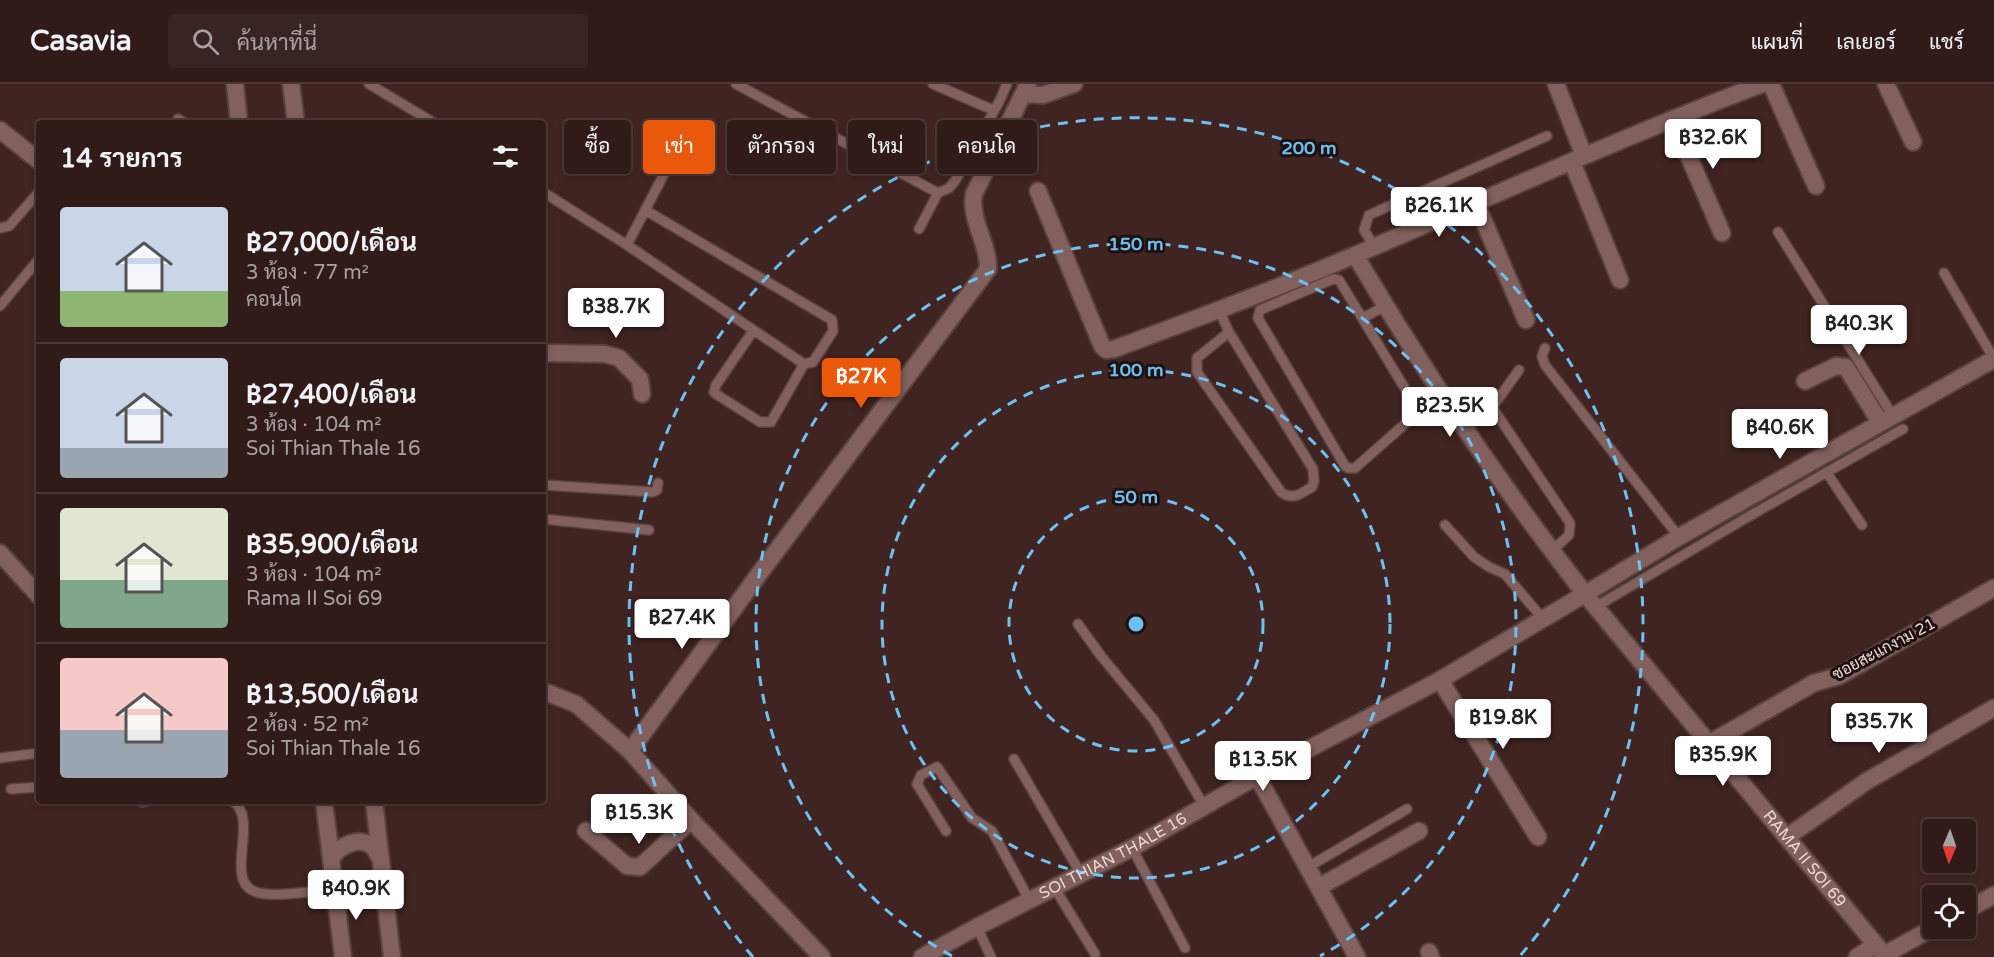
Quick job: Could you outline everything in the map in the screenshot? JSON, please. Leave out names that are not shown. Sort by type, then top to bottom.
[{"type":"street","points":[[234,84],[239,120]]},
{"type":"street","points":[[291,84],[296,120]]},
{"type":"street","points":[[630,751],[755,579],[988,269],[988,254],[972,204],[974,194],[1026,89],[1043,95],[1074,84]]},
{"type":"street","points":[[1556,84],[1578,159],[1620,280]]},
{"type":"street","points":[[1038,191],[1102,346],[1106,350],[1114,349],[1219,310],[1355,255],[1673,120],[1744,87],[1762,84]]},
{"type":"street","points":[[1771,84],[1816,186]]},
{"type":"street","points":[[1886,84],[1913,142]]},
{"type":"street","points":[[1673,120],[1722,233]]},
{"type":"street","points":[[0,130],[36,159]]},
{"type":"street","points":[[1476,203],[1526,320]]},
{"type":"street","name":"RAMA II SOI 69","points":[[1355,255],[1385,306],[1462,424],[1552,551],[1585,594],[1882,952]]},
{"type":"street","points":[[546,353],[605,354],[619,358],[640,379],[642,394]]},
{"type":"street","name":"SOI THIAN THALE 16","points":[[921,957],[1132,848],[1257,776],[1440,680],[1679,537],[1994,359]]},
{"type":"street","points":[[1805,381],[1836,366],[1846,367],[1886,419]]},
{"type":"street","points":[[0,553],[36,593]]},
{"type":"street","name":"ซอยสะแกงาม 21","points":[[1710,743],[1814,683],[1839,676],[1994,588]]},
{"type":"street","points":[[1440,680],[1538,837]]},
{"type":"street","points":[[546,692],[576,704],[630,751],[691,820],[822,957]]},
{"type":"street","points":[[1787,837],[1867,781],[1994,708]]},
{"type":"street","points":[[1257,776],[1357,957]]},
{"type":"street","points":[[323,804],[343,957]]},
{"type":"street","points":[[374,804],[392,957]]},
{"type":"street","points":[[586,831],[627,866],[634,868],[640,867],[691,820]]},
{"type":"street","points":[[1319,887],[1419,831]]},
{"type":"street","points":[[331,859],[341,848],[357,842],[373,847],[381,860]]},
{"type":"street","points":[[1976,905],[1994,896]]},
{"type":"street","points":[[1857,957],[1882,952],[1922,933]]},
{"type":"lane","points":[[369,84],[429,120]]},
{"type":"lane","points":[[736,84],[938,192]]},
{"type":"lane","points":[[933,84],[993,110]]},
{"type":"lane","points":[[919,229],[938,192],[949,188],[955,181],[1007,84]]},
{"type":"lane","points":[[1374,246],[1364,230],[1370,215],[1546,136]]},
{"type":"lane","points":[[627,245],[664,174]]},
{"type":"lane","points":[[546,194],[627,245],[804,364],[813,362],[833,332],[832,320],[645,210]]},
{"type":"lane","points":[[0,228],[9,226],[36,195]]},
{"type":"lane","points":[[1778,232],[1886,419]]},
{"type":"lane","points":[[0,306],[36,263]]},
{"type":"lane","points":[[1944,273],[1994,359]]},
{"type":"lane","points":[[1336,279],[1340,280],[1363,318],[1415,405],[1415,410],[1414,416],[1355,468],[1348,468],[1344,466],[1258,318],[1260,310],[1336,279]]},
{"type":"lane","points":[[1363,318],[1385,306]]},
{"type":"lane","points":[[1219,310],[1229,332],[1313,469],[1312,487],[1293,497],[1287,497],[1281,492],[1197,372],[1197,358],[1229,332]]},
{"type":"lane","points":[[753,331],[716,385],[714,392],[719,396],[760,422],[771,422],[804,364]]},
{"type":"lane","points":[[1545,348],[1542,356],[1545,365],[1679,537]]},
{"type":"lane","points":[[1519,370],[1494,405],[1494,410],[1570,523],[1569,535],[1552,551]]},
{"type":"lane","points":[[1597,606],[1903,429]]},
{"type":"lane","points":[[1827,473],[1862,525]]},
{"type":"lane","points":[[546,485],[653,492],[657,489],[658,483]]},
{"type":"lane","points":[[546,519],[649,530]]},
{"type":"lane","points":[[1445,525],[1474,557],[1505,574],[1543,619]]},
{"type":"lane","points":[[1078,624],[1101,656],[1154,720],[1204,806]]},
{"type":"lane","points":[[0,758],[36,753]]},
{"type":"lane","points":[[1014,759],[1081,874]]},
{"type":"lane","points":[[946,831],[917,784],[921,775],[937,767],[972,818],[992,831],[1030,901]]},
{"type":"lane","points":[[11,789],[36,787]]},
{"type":"lane","points":[[237,804],[243,814],[242,875],[246,885],[256,892],[277,894],[335,889]]},
{"type":"lane","points":[[1308,867],[1407,809]]},
{"type":"lane","points":[[1132,848],[1185,948]]},
{"type":"lane","points":[[1054,887],[1095,954]]},
{"type":"lane","points":[[977,927],[991,957]]}]
